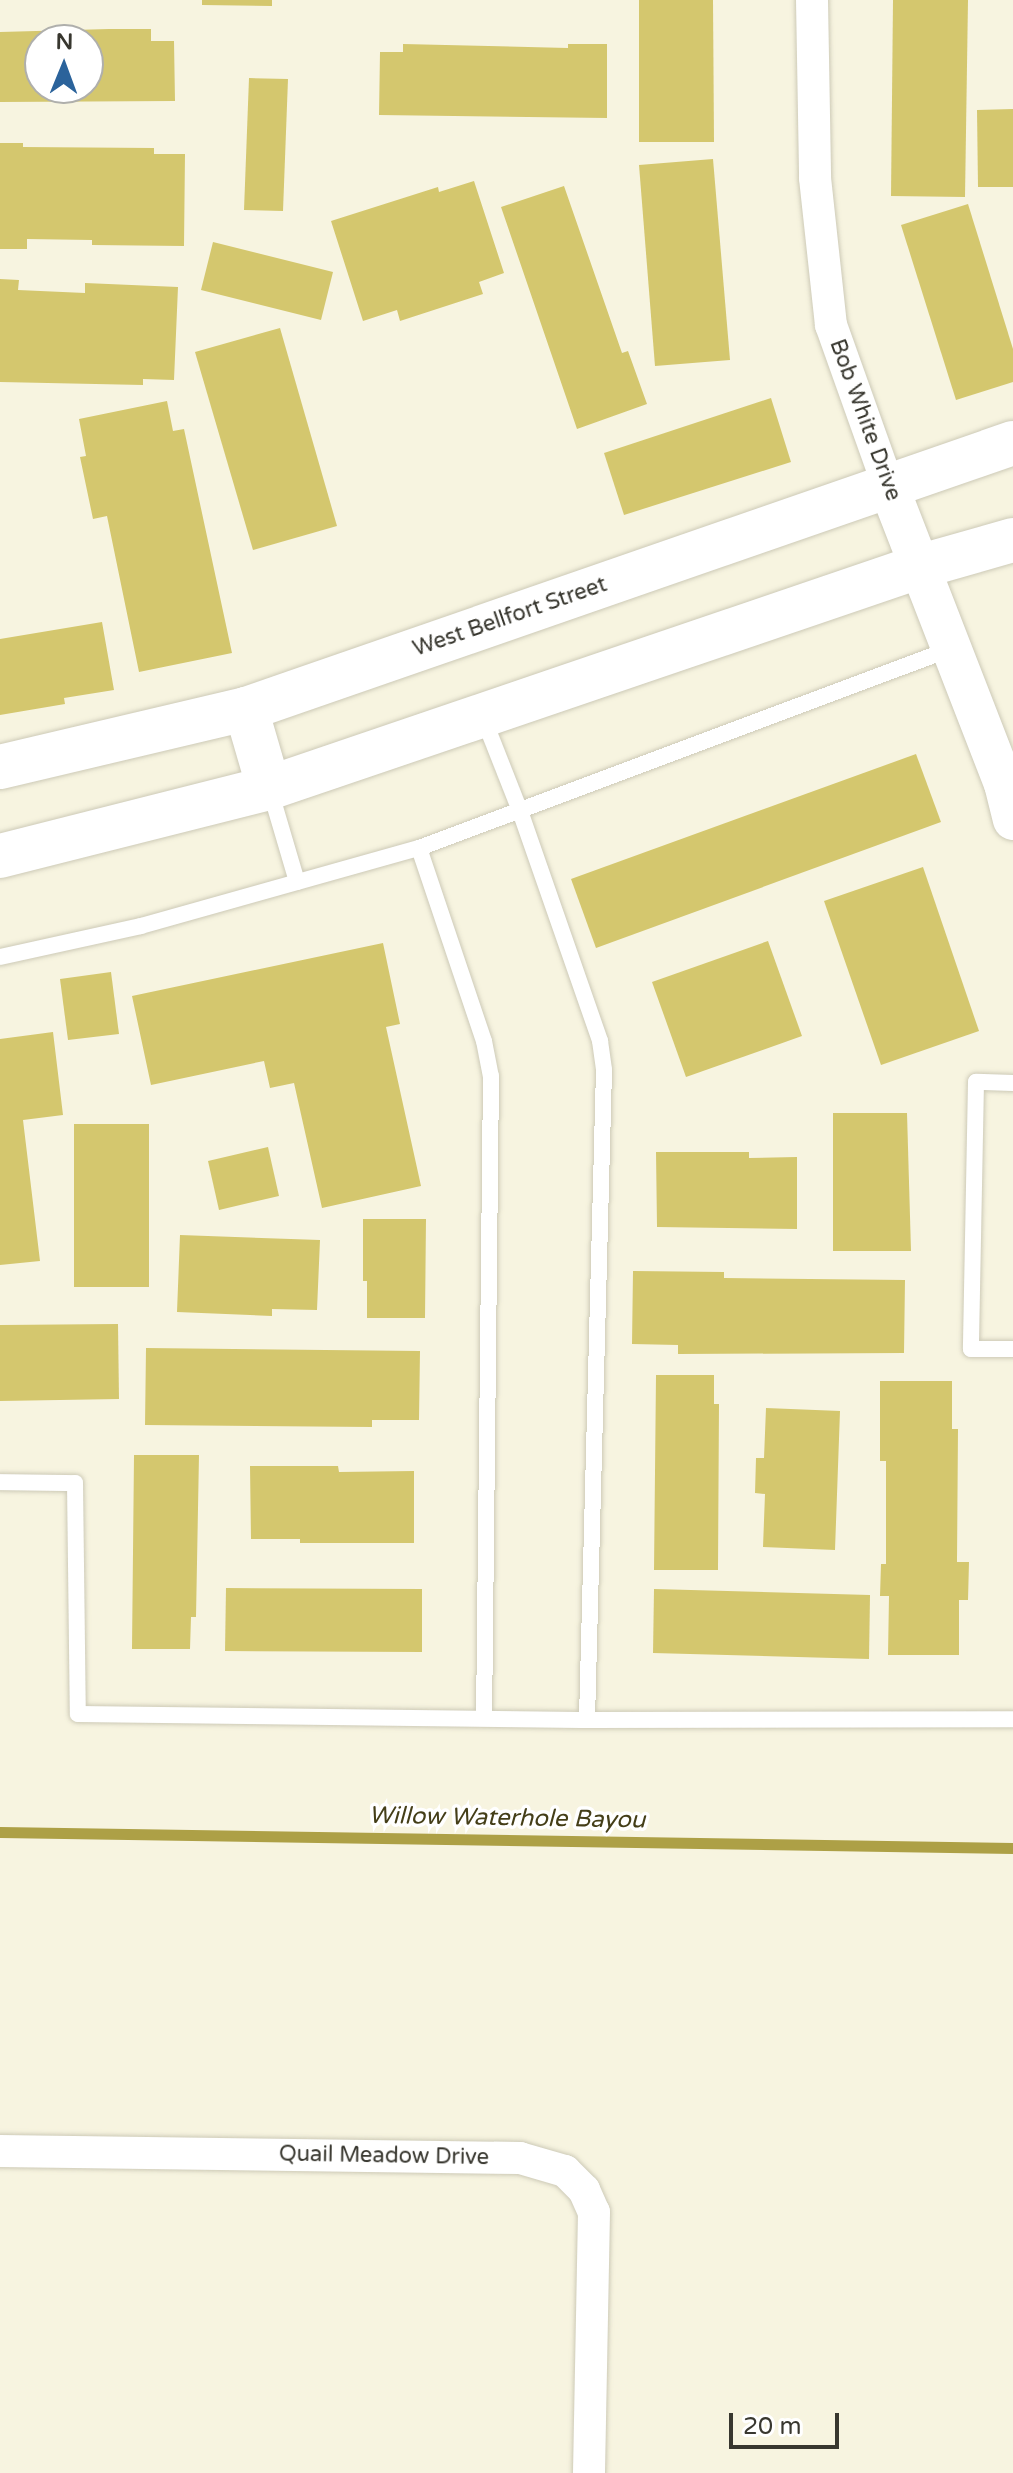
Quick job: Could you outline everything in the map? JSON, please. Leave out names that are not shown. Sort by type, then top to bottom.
[{"type":"main road","name":"West Bellfort Street","points":[[0,767],[246,709],[1013,443]]},
{"type":"main road","points":[[0,856],[269,788],[918,567],[1013,540]]},
{"type":"main road","points":[[246,709],[269,788]]},
{"type":"street","name":"Bob White Drive","points":[[812,0],[815,178],[831,325],[918,567],[1004,784],[1013,820]]},
{"type":"street","name":"Quail Meadow Drive","points":[[0,2151],[520,2158],[565,2171],[584,2190],[594,2212],[589,2473]]},
{"type":"lane","points":[[0,957],[141,926],[419,848],[950,649]]},
{"type":"lane","points":[[483,716],[520,811],[600,1041],[604,1070],[587,1720]]},
{"type":"lane","points":[[269,788],[297,882]]},
{"type":"lane","points":[[419,848],[484,1041],[491,1076],[484,1718]]},
{"type":"lane","points":[[1013,1083],[976,1082],[971,1349],[1013,1349]]},
{"type":"lane","points":[[0,1482],[75,1483],[78,1714],[587,1720],[1013,1719]]},
{"type":"building","points":[[202,0],[272,0],[272,6],[202,5]]},
{"type":"building","points":[[639,0],[713,0],[714,142],[639,142]]},
{"type":"building","points":[[893,0],[968,0],[965,197],[891,196]]},
{"type":"building","points":[[104,29],[151,29],[151,41],[174,41],[175,101],[104,101]]},
{"type":"building","points":[[24,31],[24,102],[0,102],[0,32]]},
{"type":"building","points":[[403,44],[568,48],[568,44],[607,44],[607,118],[379,115],[380,52],[403,52]]},
{"type":"building","points":[[249,78],[288,79],[283,211],[244,210]]},
{"type":"building","points":[[1013,109],[1013,187],[978,187],[977,110]]},
{"type":"building","points":[[0,143],[23,143],[23,147],[154,148],[154,154],[185,154],[184,246],[92,245],[92,240],[27,239],[27,249],[0,249]]},
{"type":"building","points":[[713,159],[730,360],[655,366],[639,165]]},
{"type":"building","points":[[474,181],[504,273],[479,282],[483,294],[400,321],[397,310],[363,321],[331,221],[438,187],[439,192]]},
{"type":"building","points":[[564,186],[622,353],[628,351],[647,404],[577,429],[501,207]]},
{"type":"building","points":[[968,204],[1013,349],[1013,382],[956,400],[901,225]]},
{"type":"building","points":[[213,242],[333,272],[321,320],[201,290]]},
{"type":"building","points":[[0,279],[19,280],[18,290],[85,293],[85,283],[178,287],[174,380],[143,379],[143,385],[0,382]]},
{"type":"building","points":[[280,328],[337,526],[253,550],[195,352]]},
{"type":"building","points":[[771,398],[791,462],[624,515],[604,453]]},
{"type":"building","points":[[167,401],[173,431],[184,429],[232,653],[139,672],[107,516],[93,519],[80,457],[86,456],[79,419]]},
{"type":"building","points":[[102,622],[114,690],[64,698],[65,704],[0,715],[0,639]]},
{"type":"building","points":[[916,754],[941,822],[596,948],[571,879]]},
{"type":"building","points":[[923,867],[979,1031],[881,1065],[824,901]]},
{"type":"building","points":[[768,941],[802,1036],[686,1077],[652,982]]},
{"type":"building","points":[[383,943],[400,1024],[386,1027],[421,1186],[322,1208],[294,1083],[270,1088],[264,1061],[151,1085],[132,996]]},
{"type":"building","points":[[111,972],[119,1034],[68,1040],[60,979]]},
{"type":"building","points":[[53,1032],[63,1115],[23,1120],[40,1261],[0,1265],[0,1039]]},
{"type":"building","points":[[833,1113],[907,1113],[911,1251],[833,1251]]},
{"type":"building","points":[[74,1124],[149,1124],[149,1287],[74,1287]]},
{"type":"building","points":[[268,1147],[279,1196],[219,1210],[208,1161]]},
{"type":"building","points":[[656,1152],[749,1152],[749,1158],[797,1157],[797,1229],[657,1227]]},
{"type":"building","points":[[363,1219],[426,1219],[425,1318],[367,1318],[367,1281],[363,1281]]},
{"type":"building","points":[[180,1235],[320,1240],[317,1310],[272,1309],[272,1316],[177,1312]]},
{"type":"building","points":[[633,1271],[724,1272],[724,1278],[905,1280],[904,1353],[678,1354],[678,1345],[632,1344]]},
{"type":"building","points":[[118,1324],[119,1399],[0,1401],[0,1325]]},
{"type":"building","points":[[146,1348],[420,1351],[419,1420],[372,1420],[372,1427],[145,1425]]},
{"type":"building","points":[[656,1375],[714,1375],[714,1404],[719,1404],[718,1570],[654,1570]]},
{"type":"building","points":[[880,1381],[952,1381],[952,1429],[958,1429],[957,1562],[969,1562],[968,1600],[959,1600],[959,1655],[888,1655],[889,1596],[880,1596],[881,1564],[886,1564],[886,1461],[880,1461]]},
{"type":"building","points":[[766,1408],[840,1411],[835,1550],[763,1547],[765,1494],[755,1493],[756,1458],[764,1458]]},
{"type":"building","points":[[134,1455],[199,1455],[196,1617],[191,1617],[190,1649],[132,1649]]},
{"type":"building","points":[[250,1466],[338,1466],[339,1472],[414,1471],[414,1543],[300,1543],[300,1539],[251,1539]]},
{"type":"building","points":[[226,1588],[422,1589],[422,1652],[225,1651]]},
{"type":"building","points":[[654,1589],[870,1595],[869,1659],[653,1653]]},
{"type":"waterway","name":"Willow Waterhole Bayou","points":[[0,1832],[1013,1848]]}]
